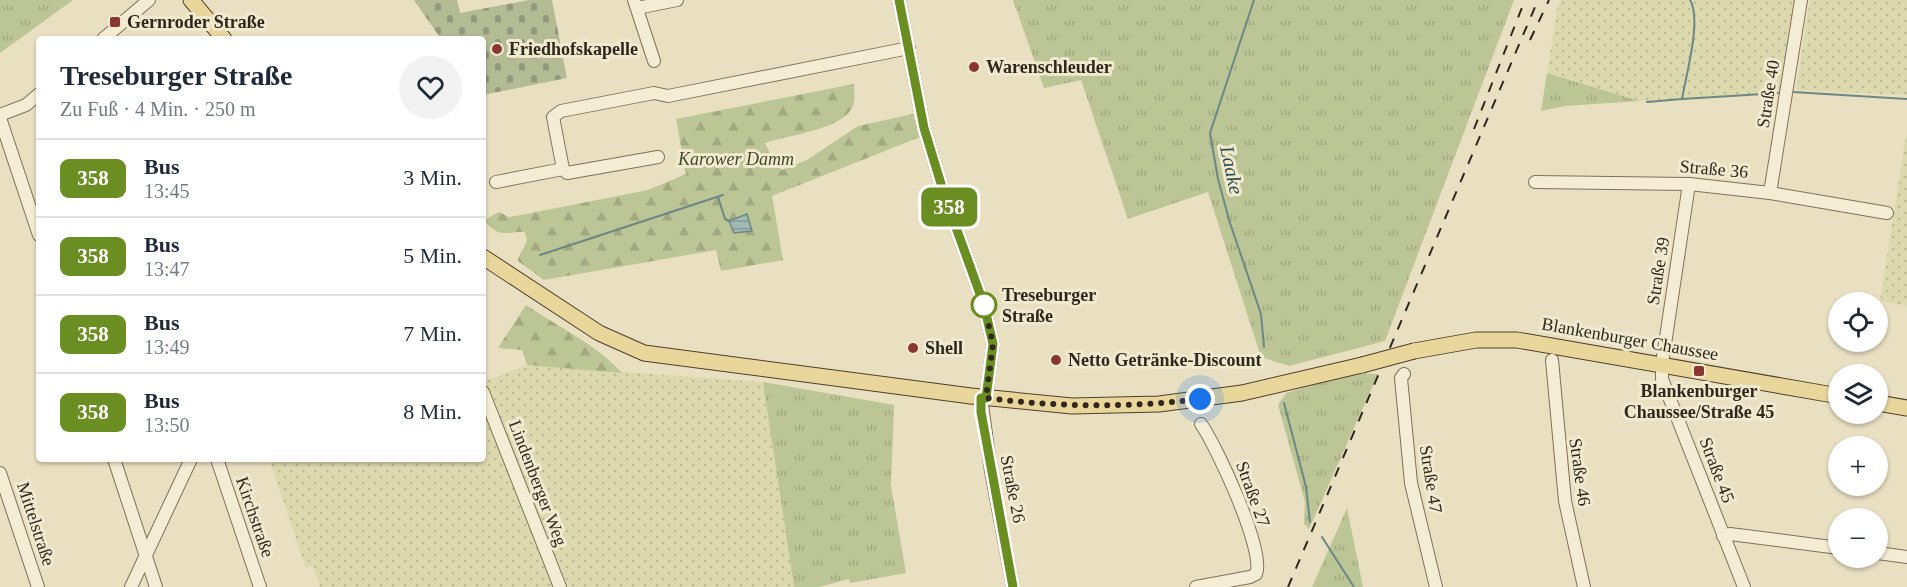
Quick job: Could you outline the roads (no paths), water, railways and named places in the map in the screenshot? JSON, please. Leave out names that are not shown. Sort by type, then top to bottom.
[{"type":"main road","points":[[191,0],[221,36]]},
{"type":"main road","points":[[486,259],[598,333],[644,352],[984,398]]},
{"type":"main road","name":"Blankenburger Chaussee","points":[[984,398],[1072,406],[1159,404],[1270,388],[1414,351],[1476,340],[1517,340],[1828,394]]},
{"type":"main road","points":[[1888,405],[1907,408]]},
{"type":"street","points":[[107,36],[149,0]]},
{"type":"street","points":[[654,61],[635,4],[677,0]]},
{"type":"street","points":[[899,0],[927,136],[984,305],[993,344],[984,398]]},
{"type":"street","name":"Straße 40","points":[[1770,193],[1801,0]]},
{"type":"street","points":[[658,157],[573,174],[567,173],[563,169],[553,117],[561,111],[654,93],[668,96],[909,48]]},
{"type":"street","points":[[36,97],[26,105],[0,116],[36,226]]},
{"type":"street","points":[[496,182],[563,169]]},
{"type":"street","name":"Straße 36","points":[[1535,182],[1689,184],[1770,193],[1887,213]]},
{"type":"street","name":"Straße 39","points":[[1662,364],[1689,184]]},
{"type":"street","name":"Straße 46","points":[[1552,360],[1565,501],[1584,587]]},
{"type":"street","name":"Straße 45","points":[[1662,364],[1662,379],[1744,587]]},
{"type":"street","name":"Straße 47","points":[[1404,374],[1401,378],[1411,483],[1436,587]]},
{"type":"street","name":"Straße 26","points":[[984,398],[985,438],[1013,587]]},
{"type":"street","name":"Lindenberger Weg","points":[[486,400],[560,587]]},
{"type":"street","name":"Straße 27","points":[[1196,587],[1250,577],[1256,574],[1258,565],[1243,512],[1219,453],[1201,424]]},
{"type":"street","points":[[115,462],[156,587]]},
{"type":"street","points":[[130,587],[190,462]]},
{"type":"street","name":"Kirchstraße","points":[[218,462],[260,587]]},
{"type":"street","name":"Mittelstraße","points":[[0,473],[38,587]]},
{"type":"street","points":[[1723,536],[1730,534],[1828,547]]},
{"type":"street","points":[[1888,554],[1907,557]]},
{"type":"water","points":[[747,214],[752,231],[734,233],[729,221]]},
{"type":"waterway","name":"Laake","points":[[1254,0],[1210,133],[1218,179],[1230,223],[1261,314],[1264,347]]},
{"type":"waterway","points":[[1690,0],[1693,9],[1694,33],[1682,99],[1780,93]]},
{"type":"waterway","points":[[1793,92],[1907,99]]},
{"type":"waterway","points":[[1647,102],[1682,99]]},
{"type":"waterway","points":[[540,255],[723,195]]},
{"type":"waterway","points":[[718,197],[725,219],[729,221]]},
{"type":"waterway","name":"Laake","points":[[1284,403],[1306,487],[1310,522]]},
{"type":"waterway","name":"Laake","points":[[1322,537],[1354,587]]},
{"type":"railway","points":[[1474,129],[1525,0]]},
{"type":"railway","points":[[1288,587],[1538,0]]},
{"type":"railway","points":[[1530,40],[1549,0]]},
{"type":"place","name":"Gernroder Straße","points":[[115,22]]},
{"type":"place","name":"Friedhofskapelle","points":[[497,49]]},
{"type":"place","name":"Warenschleuder","points":[[974,67]]},
{"type":"place","name":"Treseburger Straße","points":[[984,305]]},
{"type":"place","name":"Shell","points":[[913,348]]},
{"type":"place","name":"Netto Getränke-Discount","points":[[1056,360]]},
{"type":"place","name":"Blankenburger Chaussee/Straße 45","points":[[1699,371]]},
{"type":"park label","name":"Karower Damm","points":[[736,159]]}]
